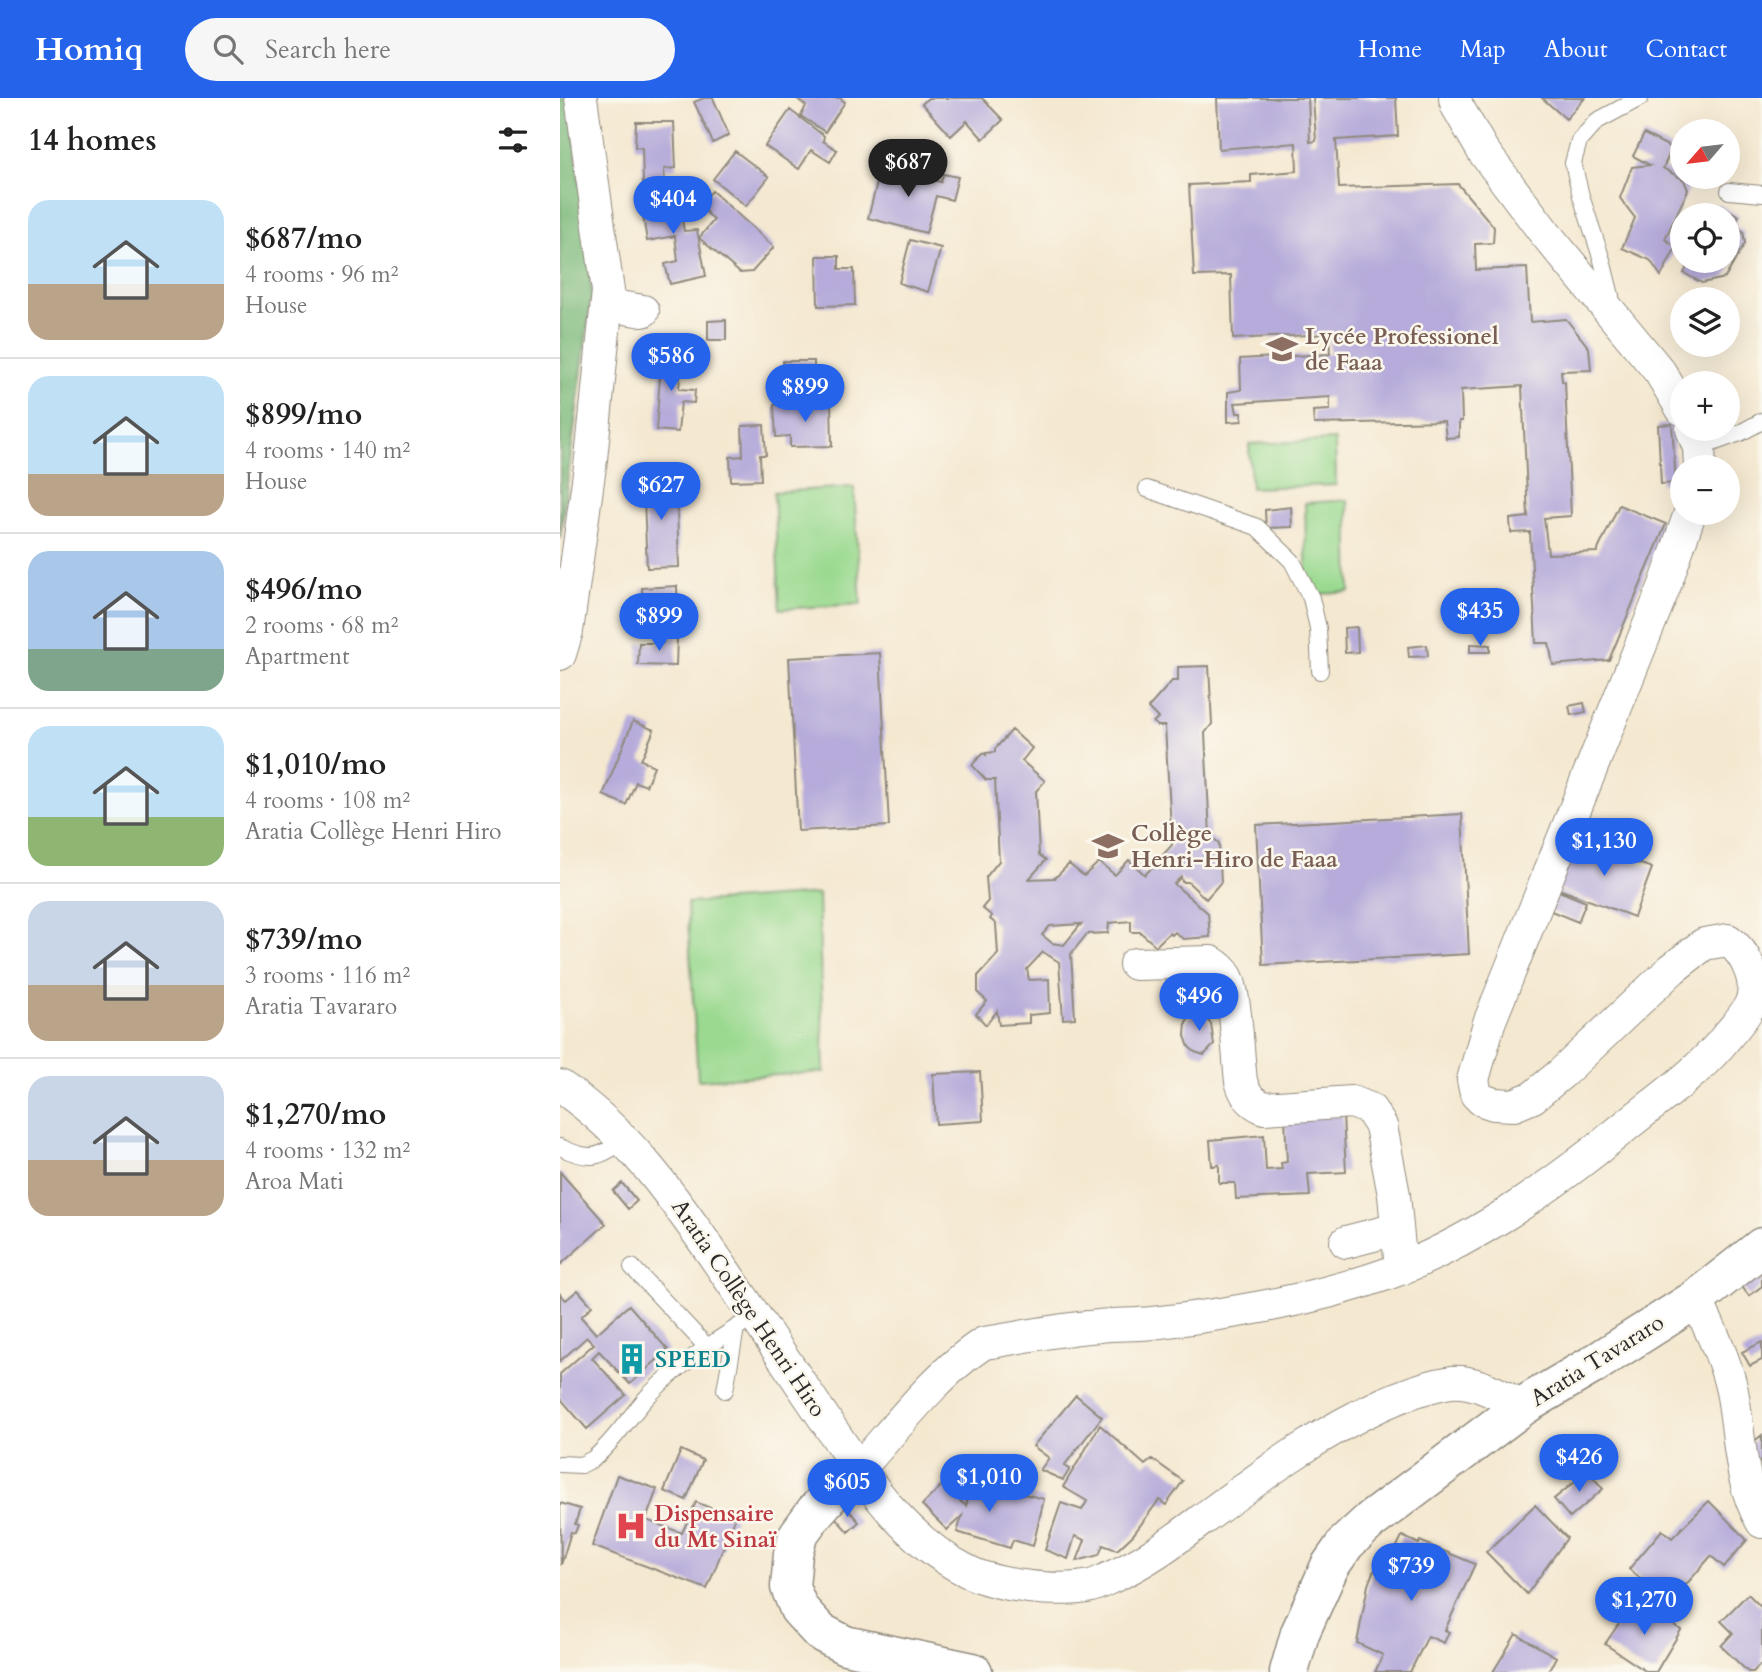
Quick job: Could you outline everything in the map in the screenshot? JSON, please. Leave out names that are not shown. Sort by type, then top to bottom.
[{"type":"main road","name":"Aratia Tavararo","points":[[1289,1672],[1300,1633],[1330,1566],[1346,1543],[1370,1521],[1522,1406],[1696,1299],[1762,1247]]},
{"type":"main road","points":[[859,1469],[831,1494],[798,1535],[790,1587],[799,1609],[820,1632],[845,1645],[973,1672]]},
{"type":"street","points":[[560,654],[567,631],[591,459],[608,291],[581,98]]},
{"type":"street","points":[[1455,98],[1483,151],[1609,312],[1660,372],[1670,389]]},
{"type":"street","points":[[607,305],[643,311]]},
{"type":"street","points":[[859,1469],[934,1387],[968,1353],[984,1343],[1100,1325],[1149,1323],[1257,1308],[1401,1269],[1487,1225],[1546,1187],[1601,1146],[1718,1048],[1751,1003],[1751,976],[1745,957],[1738,947],[1728,940],[1704,944],[1672,969],[1562,1073],[1532,1097],[1514,1105],[1494,1104],[1482,1100],[1476,1094],[1474,1085],[1476,1064],[1489,1024],[1665,584],[1686,525]]},
{"type":"street","points":[[1135,964],[1211,962],[1220,968],[1228,979],[1231,995],[1241,1081],[1245,1094],[1255,1103],[1264,1108],[1352,1102],[1370,1109],[1381,1126],[1394,1195],[1401,1269]]},
{"type":"street","name":"Aratia Collège Henri Hiro","points":[[560,1086],[593,1109],[624,1139],[673,1196],[746,1322],[895,1515],[930,1549],[983,1578],[1035,1588],[1091,1586],[1131,1568],[1167,1546],[1286,1457],[1350,1419],[1408,1394],[1453,1382],[1481,1387],[1522,1406]]},
{"type":"street","points":[[1346,1242],[1397,1229]]},
{"type":"street","points":[[1696,1299],[1719,1349],[1731,1389],[1744,1480],[1752,1504],[1762,1522]]},
{"type":"lane","points":[[1609,312],[1611,296],[1580,196],[1573,163],[1579,141],[1597,121],[1640,98]]},
{"type":"lane","points":[[1730,191],[1762,194]]},
{"type":"lane","points":[[1697,448],[1740,433],[1762,421]]},
{"type":"lane","points":[[1147,489],[1257,527],[1292,561],[1311,598],[1318,628],[1320,671]]},
{"type":"lane","points":[[560,1147],[591,1157],[605,1155],[624,1139]]},
{"type":"lane","points":[[632,1267],[707,1347]]},
{"type":"lane","points":[[560,1464],[581,1465],[593,1460],[650,1395],[675,1371],[746,1322]]},
{"type":"lane","points":[[725,1390],[746,1322]]},
{"type":"green space","points":[[560,98],[570,98],[592,293],[560,539]]},
{"type":"green space","points":[[1335,440],[1336,485],[1251,488],[1249,444]]},
{"type":"green space","points":[[854,487],[861,604],[780,609],[774,492]]},
{"type":"green space","points":[[1348,500],[1350,592],[1307,595],[1305,503]]},
{"type":"green space","points":[[818,894],[824,1072],[698,1080],[687,903]]},
{"type":"building","points":[[713,98],[729,135],[713,143],[694,102]]},
{"type":"building","points":[[796,98],[840,98],[845,102],[825,132],[801,116],[806,106]]},
{"type":"building","points":[[928,98],[982,98],[1003,120],[983,139],[967,121],[951,136],[922,104]]},
{"type":"building","points":[[1217,98],[1308,98],[1310,142],[1316,141],[1313,98],[1396,98],[1398,136],[1336,140],[1339,188],[1458,184],[1494,227],[1493,243],[1475,244],[1476,270],[1527,268],[1530,322],[1566,319],[1589,348],[1591,370],[1561,371],[1562,381],[1565,382],[1571,516],[1544,518],[1548,554],[1597,552],[1619,505],[1666,524],[1609,660],[1553,665],[1549,643],[1536,643],[1530,532],[1511,533],[1510,519],[1528,517],[1522,386],[1461,390],[1462,421],[1459,421],[1459,437],[1446,438],[1444,421],[1314,424],[1313,411],[1330,410],[1330,397],[1235,403],[1242,421],[1228,422],[1228,392],[1241,390],[1240,359],[1330,354],[1329,334],[1233,339],[1231,275],[1194,276],[1189,185],[1251,182],[1251,175],[1297,171],[1296,143],[1219,149]]},
{"type":"building","points":[[1542,98],[1585,98],[1566,119]]},
{"type":"building","points":[[790,110],[824,136],[823,141],[837,150],[830,162],[811,150],[799,169],[765,146]]},
{"type":"building","points":[[636,122],[674,122],[676,168],[664,169],[665,184],[643,184],[642,148],[635,147]]},
{"type":"building","points":[[1644,134],[1670,147],[1663,168],[1670,172],[1670,189],[1688,190],[1682,203],[1670,203],[1670,228],[1665,239],[1670,243],[1670,259],[1661,276],[1650,260],[1622,248],[1635,218],[1620,198],[1632,167],[1650,165],[1633,156]]},
{"type":"building","points":[[735,151],[769,177],[746,206],[713,179]]},
{"type":"building","points":[[881,167],[941,182],[943,174],[958,177],[952,200],[936,196],[926,233],[868,218]]},
{"type":"building","points":[[712,191],[774,247],[752,272],[740,273],[699,238],[714,220],[699,205]]},
{"type":"building","points":[[677,192],[684,231],[697,230],[706,276],[670,284],[665,264],[678,261],[675,236],[647,241],[640,198]]},
{"type":"building","points":[[1740,229],[1743,231],[1745,243],[1740,252]]},
{"type":"building","points":[[910,240],[941,248],[928,292],[899,283]]},
{"type":"building","points":[[817,256],[839,256],[839,269],[854,269],[855,305],[818,306]]},
{"type":"building","points":[[1684,273],[1728,273],[1725,278],[1702,283]]},
{"type":"building","points":[[726,320],[726,340],[708,340],[708,321]]},
{"type":"building","points":[[662,351],[682,353],[679,389],[695,390],[694,403],[681,402],[678,432],[656,430]]},
{"type":"building","points":[[783,361],[814,361],[814,395],[798,395],[798,387],[783,387]]},
{"type":"building","points":[[831,402],[832,446],[790,447],[790,436],[776,437],[774,405]]},
{"type":"building","points":[[1670,424],[1670,441],[1673,441],[1674,455],[1670,455],[1670,483],[1661,484],[1658,425]]},
{"type":"building","points":[[764,425],[766,455],[760,455],[761,480],[731,481],[730,457],[743,456],[742,426]]},
{"type":"building","points":[[676,477],[679,567],[647,568],[643,478]]},
{"type":"building","points":[[1291,507],[1292,527],[1266,528],[1265,510]]},
{"type":"building","points":[[677,586],[678,630],[644,631],[642,588]]},
{"type":"building","points":[[1357,627],[1358,652],[1345,653],[1344,628]]},
{"type":"building","points":[[663,636],[677,636],[676,666],[638,665],[639,643],[663,643]]},
{"type":"building","points":[[1470,644],[1490,645],[1490,652],[1470,652]]},
{"type":"building","points":[[1427,645],[1428,656],[1409,657],[1408,647]]},
{"type":"building","points":[[880,653],[889,826],[798,831],[789,658]]},
{"type":"building","points":[[1209,666],[1212,724],[1205,733],[1210,836],[1219,843],[1221,882],[1206,899],[1188,882],[1182,882],[1181,877],[1174,884],[1208,913],[1210,937],[1183,939],[1175,932],[1172,935],[1169,933],[1156,946],[1140,932],[1131,932],[1131,921],[1109,923],[1108,933],[1087,934],[1071,954],[1075,1018],[1063,1019],[1059,962],[1043,952],[1027,969],[1029,980],[1049,979],[1050,1013],[1029,1015],[1029,1023],[999,1025],[997,1011],[986,1025],[976,1014],[987,1001],[978,993],[978,976],[998,954],[996,924],[990,919],[992,916],[982,908],[988,901],[986,877],[999,861],[995,780],[986,780],[972,765],[983,753],[986,755],[995,752],[1012,730],[1032,748],[1022,761],[1045,781],[1036,791],[1039,855],[1046,860],[1029,879],[1055,878],[1069,864],[1084,876],[1099,862],[1115,875],[1129,860],[1145,875],[1172,845],[1165,726],[1158,726],[1153,722],[1158,718],[1148,708],[1172,681],[1178,681],[1178,667]],"holes":[[[1081,924],[1064,945],[1052,943],[1042,935],[1050,926]]]},
{"type":"building","points":[[1584,703],[1586,712],[1571,715],[1569,706]]},
{"type":"building","points":[[633,721],[654,730],[641,760],[654,766],[646,786],[636,782],[626,805],[603,795]]},
{"type":"building","points":[[1462,814],[1469,954],[1263,965],[1256,825]]},
{"type":"building","points":[[1575,840],[1652,868],[1634,917],[1556,888]]},
{"type":"building","points":[[1559,891],[1586,902],[1578,922],[1551,911]]},
{"type":"building","points":[[1200,1011],[1211,1024],[1214,1045],[1204,1055],[1189,1047],[1185,1036],[1186,1022],[1193,1012]]},
{"type":"building","points":[[980,1072],[983,1121],[936,1124],[933,1074]]},
{"type":"building","points":[[1343,1115],[1346,1172],[1308,1174],[1310,1196],[1236,1199],[1235,1183],[1219,1183],[1219,1165],[1212,1166],[1210,1140],[1264,1135],[1266,1170],[1282,1169],[1281,1163],[1287,1162],[1285,1118]]},
{"type":"building","points":[[560,1172],[606,1224],[560,1265]]},
{"type":"building","points":[[622,1183],[637,1201],[628,1209],[613,1191]]},
{"type":"building","points":[[1762,1267],[1762,1286],[1749,1296],[1740,1284]]},
{"type":"building","name":"SPEED","points":[[578,1290],[592,1306],[581,1317],[596,1334],[629,1305],[668,1350],[630,1384],[599,1351],[592,1358],[626,1395],[587,1429],[560,1398],[560,1374],[594,1344],[587,1337],[560,1361],[560,1294],[566,1300]]},
{"type":"building","points":[[1762,1342],[1762,1360],[1750,1366],[1742,1352]]},
{"type":"building","points":[[1076,1395],[1102,1417],[1064,1466],[1070,1469],[1063,1480],[1040,1470],[1049,1458],[1033,1446]]},
{"type":"building","points":[[1100,1425],[1145,1465],[1152,1459],[1183,1481],[1166,1505],[1159,1500],[1133,1535],[1117,1550],[1103,1545],[1099,1555],[1077,1561],[1085,1540],[1075,1536],[1068,1559],[1045,1550],[1061,1503],[1082,1510],[1087,1501],[1063,1487]]},
{"type":"building","points":[[1762,1435],[1762,1465],[1747,1447]]},
{"type":"building","points":[[681,1450],[703,1460],[686,1500],[664,1491]]},
{"type":"building","points":[[1588,1471],[1603,1489],[1570,1518],[1554,1499]]},
{"type":"building","name":"Dispensaire du Mt Sinaï","points":[[617,1475],[657,1489],[646,1520],[682,1533],[696,1502],[735,1518],[707,1589],[592,1546]]},
{"type":"building","points":[[973,1481],[1044,1499],[1033,1546],[1013,1540],[1010,1548],[957,1532],[962,1516],[947,1530],[922,1505],[942,1485],[966,1506]]},
{"type":"building","points":[[1709,1501],[1747,1540],[1724,1567],[1711,1556],[1670,1603],[1629,1569],[1662,1530],[1672,1538]]},
{"type":"building","points":[[560,1503],[580,1509],[575,1524],[578,1525],[575,1533],[571,1532],[561,1565]]},
{"type":"building","points":[[1535,1505],[1567,1538],[1527,1594],[1486,1552]]},
{"type":"building","points":[[845,1506],[859,1522],[848,1532],[834,1516]]},
{"type":"building","points":[[1402,1536],[1475,1564],[1445,1630],[1449,1632],[1444,1643],[1428,1636],[1410,1672],[1375,1672],[1383,1655],[1357,1643],[1368,1585],[1373,1572],[1391,1559]]},
{"type":"building","points":[[1748,1594],[1760,1606],[1762,1604],[1762,1663],[1753,1672],[1748,1672],[1721,1646],[1733,1633],[1721,1621]]},
{"type":"building","points":[[1636,1599],[1681,1630],[1656,1672],[1647,1672],[1605,1644]]},
{"type":"building","points":[[1516,1634],[1556,1657],[1548,1672],[1493,1672]]},
{"type":"place","name":"Lycée Professionel de Faaa","points":[[1282,349]]},
{"type":"place","name":"Collège Henri-Hiro de Faaa","points":[[1108,846]]},
{"type":"place","name":"SPEED","points":[[632,1359]]},
{"type":"place","name":"Dispensaire du Mt Sinaï","points":[[631,1526]]}]
